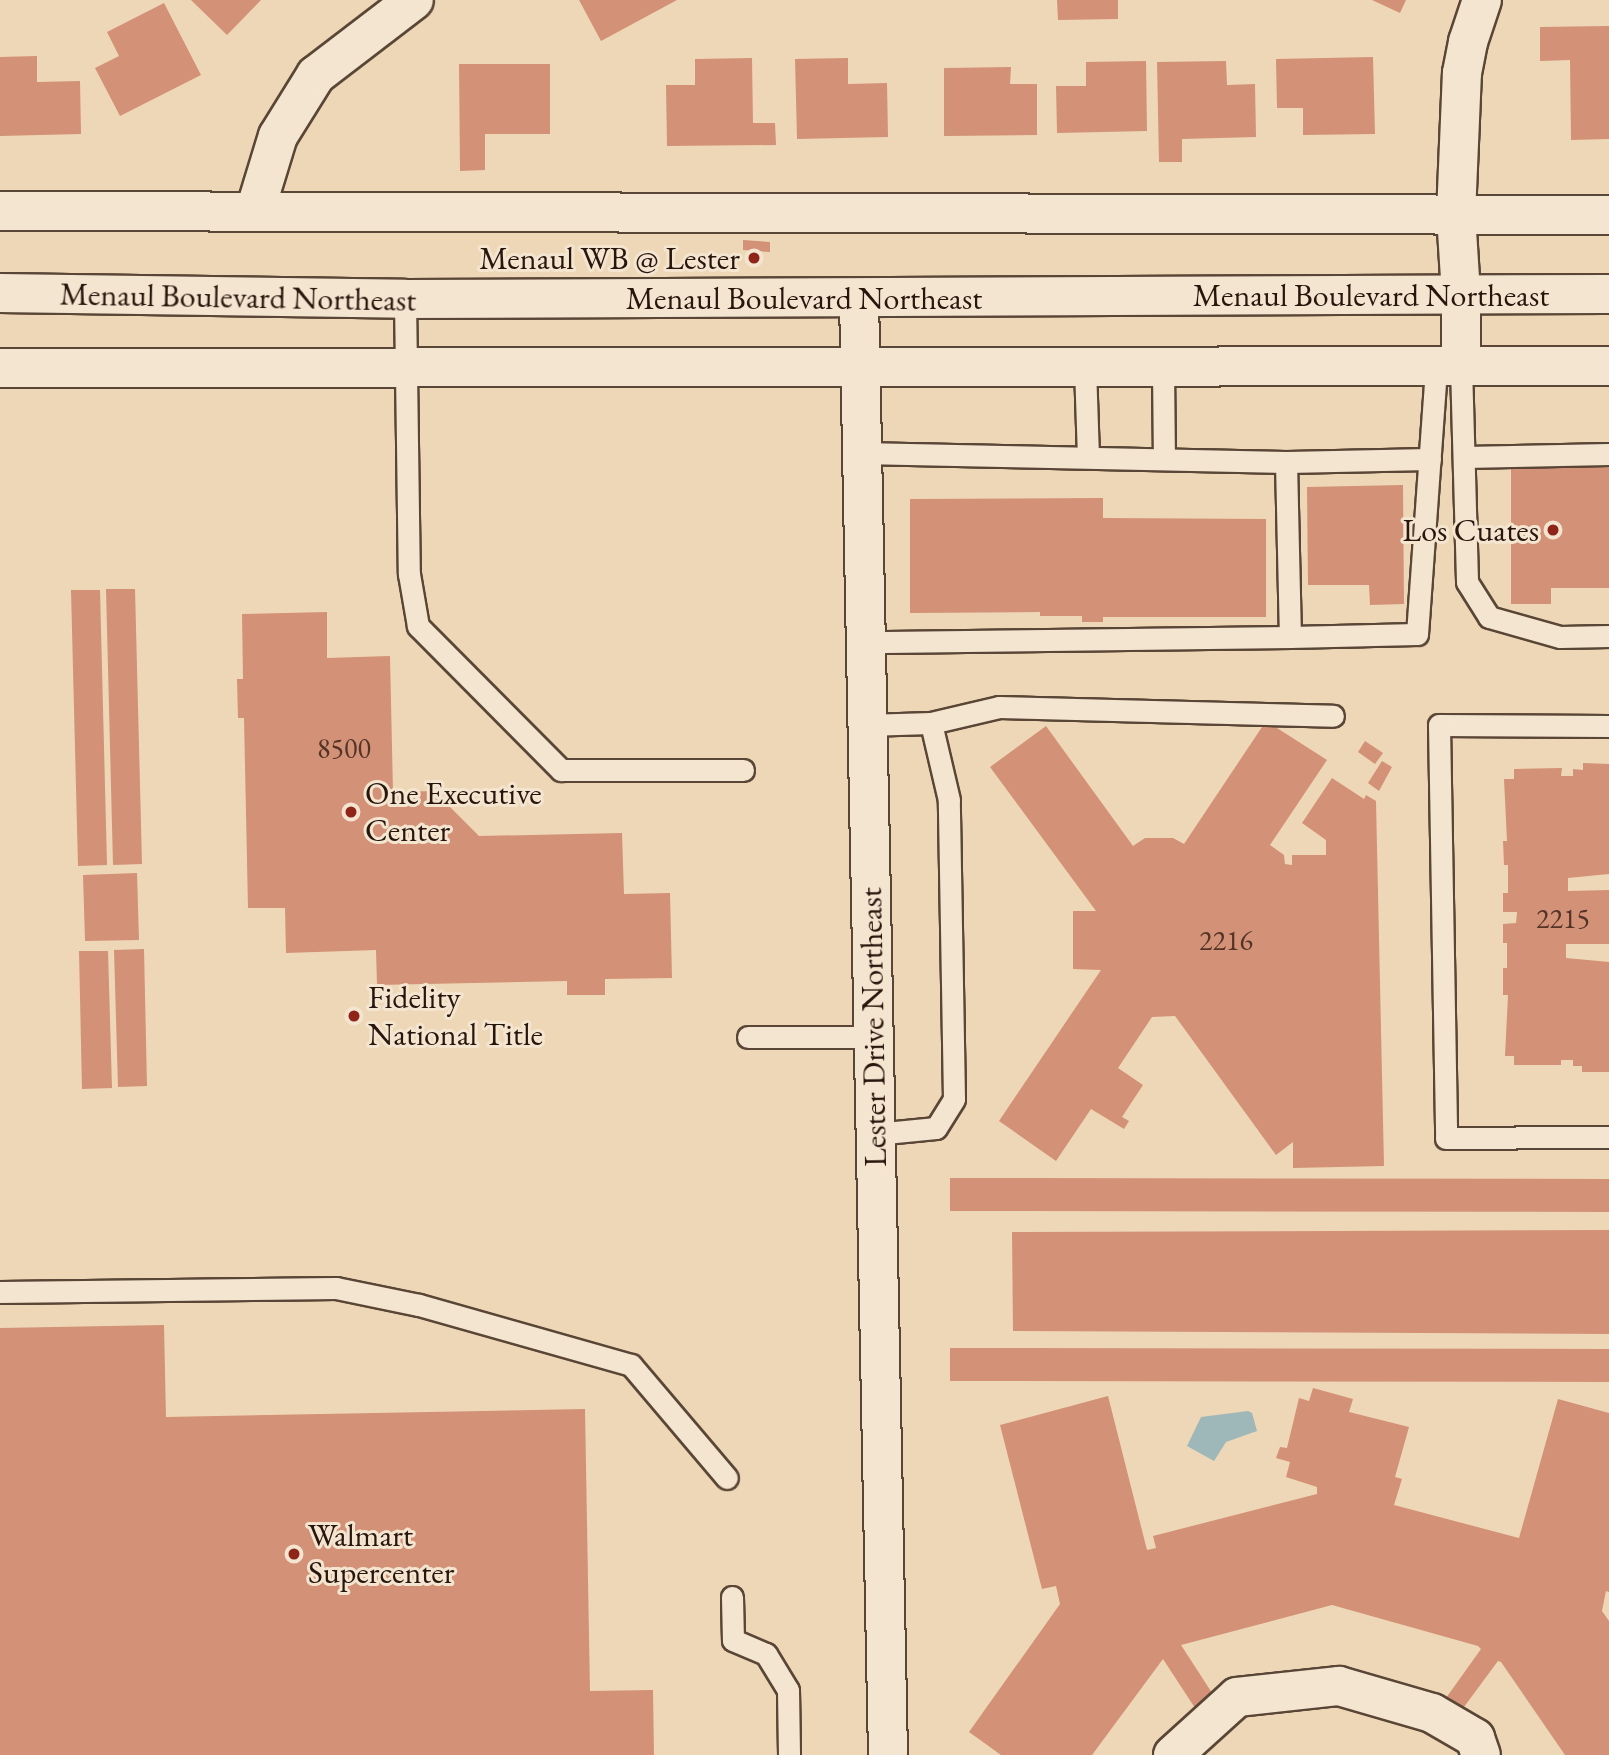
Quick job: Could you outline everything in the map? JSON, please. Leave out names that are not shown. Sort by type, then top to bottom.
[{"type":"street","points":[[255,211],[278,136],[316,75],[414,0]]},
{"type":"street","points":[[1449,366],[1461,294],[1456,215],[1462,73],[1468,41],[1482,0]]},
{"type":"street","points":[[0,211],[1609,215]]},
{"type":"street","name":"Menaul Boulevard Northeast","points":[[0,293],[405,299],[1609,294]]},
{"type":"street","name":"Lester Drive Northeast","points":[[859,298],[888,1755]]},
{"type":"street","points":[[0,368],[1609,366]]},
{"type":"street","points":[[1173,1755],[1237,1697],[1339,1686],[1432,1713],[1475,1738],[1480,1755]]},
{"type":"lane","points":[[405,299],[408,574],[418,626],[561,770],[743,770]]},
{"type":"lane","points":[[1449,366],[1465,457],[1467,582],[1489,617],[1560,638],[1609,636]]},
{"type":"lane","points":[[865,642],[1417,634],[1430,459],[1449,366]]},
{"type":"lane","points":[[1085,367],[1088,457]]},
{"type":"lane","points":[[1163,368],[1164,459]]},
{"type":"lane","points":[[861,453],[1286,461],[1430,459]]},
{"type":"lane","points":[[1465,457],[1609,454]]},
{"type":"lane","points":[[1286,461],[1290,637]]},
{"type":"lane","points":[[866,724],[931,723],[999,707],[1333,716]]},
{"type":"lane","points":[[875,1133],[936,1128],[954,1099],[949,800],[931,723]]},
{"type":"lane","points":[[1609,726],[1439,725],[1446,1138],[1609,1137]]},
{"type":"lane","points":[[748,1037],[873,1037]]},
{"type":"lane","points":[[0,1293],[336,1288],[419,1305],[631,1364],[727,1478]]},
{"type":"lane","points":[[732,1597],[733,1640],[766,1654],[788,1690],[789,1755]]},
{"type":"water","points":[[1248,1411],[1252,1413],[1257,1431],[1226,1442],[1214,1461],[1187,1446],[1201,1417]]},
{"type":"building","points":[[191,0],[261,0],[227,35]]},
{"type":"building","points":[[579,0],[677,0],[601,41]]},
{"type":"building","points":[[1057,0],[1118,0],[1118,19],[1058,20]]},
{"type":"building","points":[[1372,0],[1406,0],[1400,13]]},
{"type":"building","points":[[164,3],[201,75],[120,116],[95,68],[119,56],[107,32]]},
{"type":"building","points":[[1609,26],[1609,139],[1571,140],[1570,60],[1540,61],[1540,27]]},
{"type":"building","points":[[37,56],[37,82],[80,81],[81,134],[0,136],[0,57]]},
{"type":"building","points":[[1373,57],[1375,134],[1303,135],[1303,108],[1277,108],[1276,59]]},
{"type":"building","points":[[752,58],[753,123],[775,123],[776,145],[667,146],[666,85],[695,85],[695,59]]},
{"type":"building","points":[[848,58],[848,84],[887,83],[888,137],[797,139],[795,59]]},
{"type":"building","points":[[1146,61],[1147,131],[1057,133],[1056,86],[1086,86],[1086,62]]},
{"type":"building","points":[[1226,61],[1227,85],[1255,84],[1256,137],[1182,139],[1182,162],[1159,162],[1157,62]]},
{"type":"building","points":[[459,64],[550,64],[550,134],[485,134],[485,170],[460,171]]},
{"type":"building","points":[[1011,67],[1010,84],[1037,84],[1037,135],[944,136],[944,68]]},
{"type":"building","points":[[743,240],[770,242],[770,252],[743,250]]},
{"type":"building","points":[[1609,467],[1609,588],[1551,588],[1551,604],[1511,604],[1511,469]]},
{"type":"building","points":[[1403,485],[1404,604],[1370,605],[1369,585],[1308,585],[1307,487]]},
{"type":"building","points":[[1103,498],[1103,518],[1266,519],[1266,617],[1103,617],[1103,622],[1082,622],[1082,616],[1040,616],[1040,612],[910,613],[910,499]]},
{"type":"building","points":[[106,589],[135,589],[142,864],[113,865]]},
{"type":"building","points":[[71,590],[100,590],[107,865],[78,866]]},
{"type":"building","name":"One Executive Center","points":[[327,612],[327,658],[390,656],[393,792],[434,791],[479,836],[622,833],[624,894],[670,893],[672,978],[605,979],[605,995],[567,995],[567,981],[377,985],[376,950],[286,953],[285,908],[248,908],[244,718],[238,718],[237,679],[243,679],[242,614]]},
{"type":"building","points":[[1266,721],[1327,760],[1270,845],[1284,855],[1285,864],[1292,865],[1292,855],[1326,855],[1326,840],[1302,823],[1332,778],[1364,799],[1366,795],[1376,801],[1384,1166],[1293,1168],[1293,1142],[1276,1155],[1175,1016],[1152,1017],[1118,1068],[1143,1085],[1122,1117],[1129,1121],[1124,1129],[1091,1109],[1056,1161],[999,1121],[1101,970],[1073,969],[1073,911],[1096,911],[990,767],[1046,726],[1133,846],[1145,838],[1173,838],[1184,844]]},
{"type":"building","points":[[1365,741],[1383,753],[1375,764],[1358,752]]},
{"type":"building","points":[[1382,761],[1392,767],[1379,791],[1368,783]]},
{"type":"building","points":[[1583,763],[1609,764],[1609,874],[1568,878],[1568,891],[1609,890],[1609,944],[1566,944],[1566,958],[1609,962],[1609,1072],[1582,1072],[1582,1066],[1573,1066],[1573,1060],[1561,1060],[1561,1065],[1514,1065],[1514,1056],[1505,1056],[1508,995],[1503,995],[1507,943],[1503,943],[1503,924],[1516,923],[1517,912],[1503,912],[1503,893],[1508,893],[1508,865],[1504,865],[1503,841],[1507,841],[1504,779],[1514,779],[1514,769],[1562,768],[1561,776],[1573,776],[1573,769],[1583,770]]},
{"type":"building","points":[[137,873],[139,940],[85,941],[83,875]]},
{"type":"building","points":[[144,949],[147,1086],[118,1087],[114,950]]},
{"type":"building","points":[[79,951],[108,951],[112,1088],[82,1089]]},
{"type":"building","points":[[950,1178],[1609,1179],[1609,1212],[950,1211]]},
{"type":"building","points":[[1609,1230],[1609,1334],[1013,1331],[1012,1232]]},
{"type":"building","name":"Walmart Supercenter","points":[[164,1325],[166,1417],[585,1409],[590,1691],[653,1690],[654,1755],[0,1755],[0,1328]]},
{"type":"building","points":[[950,1348],[1609,1349],[1609,1382],[950,1381]]},
{"type":"building","points":[[1313,1388],[1353,1399],[1349,1412],[1409,1427],[1395,1477],[1402,1479],[1394,1505],[1519,1538],[1558,1399],[1609,1413],[1609,1592],[1606,1591],[1602,1611],[1609,1621],[1609,1755],[1565,1755],[1498,1661],[1461,1711],[1446,1698],[1481,1649],[1478,1646],[1332,1605],[1181,1645],[1214,1696],[1195,1708],[1163,1659],[1092,1755],[1001,1755],[969,1732],[1060,1604],[1056,1586],[1042,1589],[1000,1425],[1108,1396],[1147,1550],[1156,1548],[1153,1536],[1317,1494],[1317,1487],[1286,1477],[1290,1462],[1276,1458],[1280,1447],[1287,1448],[1299,1398],[1309,1401]]},
{"type":"place","name":"Menaul WB @ Lester","points":[[754,258]]},
{"type":"place","name":"Los Cuates","points":[[1553,530]]},
{"type":"place","name":"One Executive Center","points":[[351,812]]},
{"type":"place","name":"Fidelity National Title","points":[[354,1016]]},
{"type":"place","name":"Walmart Supercenter","points":[[294,1554]]}]
